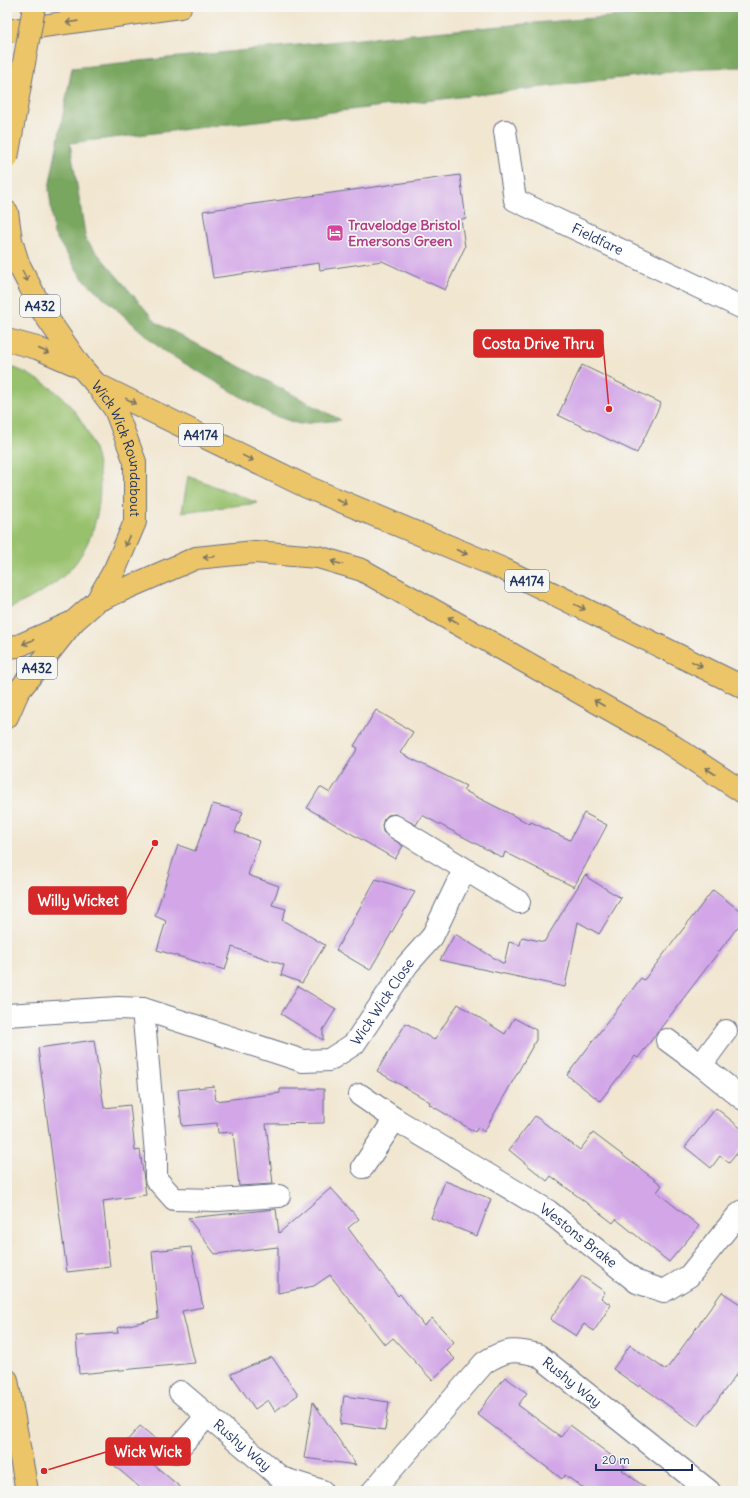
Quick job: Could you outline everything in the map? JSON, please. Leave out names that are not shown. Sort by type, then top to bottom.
[{"type":"main road","points":[[7,158],[34,7]]},
{"type":"main road","points":[[7,31],[180,7]]},
{"type":"main road","name":"A432","points":[[7,212],[11,240],[18,263],[43,312],[81,367]]},
{"type":"main road","name":"Wick Wick Roundabout","points":[[7,340],[37,348],[81,367],[115,409],[135,462],[135,522],[115,569],[97,601],[73,622],[18,646],[7,647]]},
{"type":"main road","name":"A4174","points":[[96,384],[306,486],[503,569],[741,685]]},
{"type":"main road","points":[[97,601],[196,558],[255,552],[318,557],[362,570],[664,740],[743,792]]},
{"type":"main road","name":"A432","points":[[7,717],[18,692],[73,622]]},
{"type":"main road","points":[[7,1380],[27,1491]]},
{"type":"street","name":"Fieldfare","points":[[505,132],[515,200],[743,308]]},
{"type":"street","points":[[394,826],[464,870],[519,902]]},
{"type":"street","name":"Wick Wick Close","points":[[7,1015],[111,1009],[143,1009],[303,1062],[329,1060],[354,1044],[407,965],[432,936],[464,870]]},
{"type":"street","points":[[143,1009],[156,1154],[156,1179],[174,1199],[217,1200],[279,1196]]},
{"type":"street","points":[[701,1065],[726,1031]]},
{"type":"street","points":[[667,1040],[743,1099]]},
{"type":"street","name":"Westons Brake","points":[[360,1095],[395,1119],[548,1211],[637,1282],[664,1290],[689,1276],[737,1216],[743,1211]]},
{"type":"street","points":[[363,1167],[395,1119]]},
{"type":"street","name":"Rushy Way","points":[[373,1491],[484,1364],[499,1353],[521,1351],[538,1355],[709,1491]]},
{"type":"street","name":"Rushy Way","points":[[180,1392],[281,1478],[322,1491]]},
{"type":"street","name":"Rushy Way","points":[[175,1452],[208,1416]]},
{"type":"green space","points":[[743,7],[743,67],[705,68],[70,143],[86,240],[157,323],[341,420],[299,424],[272,415],[162,350],[82,278],[54,234],[49,188],[72,68],[491,27]]},
{"type":"green space","points":[[7,366],[28,374],[58,393],[76,413],[89,435],[97,460],[100,486],[98,512],[90,537],[71,569],[48,588],[13,607],[7,608]]},
{"type":"green space","points":[[188,476],[258,503],[182,512]]},
{"type":"building","name":"Travelodge Bristol Emersons Green","points":[[460,175],[466,219],[461,219],[465,247],[445,290],[382,261],[320,270],[319,263],[213,278],[203,211]]},
{"type":"building","points":[[582,365],[661,403],[637,453],[558,415]]},
{"type":"building","points":[[376,710],[413,732],[400,753],[466,786],[463,790],[530,824],[531,822],[570,840],[584,813],[607,825],[574,887],[505,852],[503,858],[422,815],[416,825],[395,814],[388,815],[384,819],[382,825],[383,832],[403,846],[395,859],[307,808],[320,787],[330,793],[358,748],[354,746]]},
{"type":"building","points":[[213,804],[243,812],[235,832],[259,841],[248,875],[279,886],[272,905],[286,909],[282,920],[325,945],[302,983],[281,975],[284,965],[232,947],[225,970],[157,950],[166,921],[155,916],[178,845],[195,851]]},
{"type":"building","points":[[585,875],[621,898],[599,934],[578,922],[565,987],[440,960],[455,934],[504,964],[509,942],[520,945],[522,937],[544,942]]},
{"type":"building","points":[[376,879],[415,892],[370,970],[336,950]]},
{"type":"building","points":[[713,890],[743,913],[743,920],[638,1058],[635,1056],[600,1101],[567,1075],[641,978],[644,980]]},
{"type":"building","points":[[298,986],[336,1009],[323,1030],[323,1040],[281,1014]]},
{"type":"building","points":[[458,1004],[505,1034],[514,1018],[536,1030],[536,1040],[484,1132],[478,1127],[475,1132],[429,1104],[430,1102],[377,1071],[406,1023],[434,1040]]},
{"type":"building","points":[[94,1040],[104,1108],[130,1105],[135,1151],[140,1150],[146,1195],[103,1201],[110,1267],[67,1272],[38,1048]]},
{"type":"building","points":[[214,1086],[216,1101],[280,1093],[280,1089],[324,1089],[324,1123],[266,1124],[273,1184],[239,1186],[233,1132],[218,1133],[217,1123],[182,1126],[178,1090]]},
{"type":"building","points":[[716,1108],[743,1130],[743,1146],[729,1163],[720,1156],[711,1168],[685,1147]]},
{"type":"building","points":[[535,1116],[580,1150],[593,1133],[662,1185],[657,1192],[699,1226],[669,1262],[616,1219],[613,1223],[551,1176],[547,1181],[509,1150]]},
{"type":"building","points":[[445,1181],[491,1199],[477,1236],[431,1218]]},
{"type":"building","points":[[331,1188],[359,1219],[348,1228],[398,1296],[400,1294],[424,1326],[432,1318],[454,1342],[446,1350],[455,1359],[432,1380],[393,1338],[385,1345],[330,1275],[314,1286],[278,1293],[278,1247],[215,1254],[188,1218],[276,1209],[279,1233]]},
{"type":"building","points":[[191,1247],[203,1307],[182,1311],[195,1363],[79,1374],[76,1336],[118,1333],[117,1328],[158,1318],[152,1251]]},
{"type":"building","points":[[582,1276],[605,1292],[601,1298],[611,1305],[594,1331],[584,1324],[576,1336],[550,1319]]},
{"type":"building","points":[[722,1292],[743,1306],[743,1365],[698,1427],[640,1385],[639,1387],[613,1369],[630,1345],[666,1370]]},
{"type":"building","points":[[272,1357],[298,1395],[275,1411],[268,1400],[255,1409],[231,1374]]},
{"type":"building","points":[[505,1377],[527,1393],[518,1405],[561,1437],[570,1425],[625,1466],[622,1470],[650,1491],[587,1491],[565,1475],[562,1479],[477,1414]]},
{"type":"building","points":[[344,1396],[389,1402],[385,1430],[340,1424]]},
{"type":"building","points":[[313,1402],[356,1465],[304,1458]]},
{"type":"building","points":[[140,1426],[162,1444],[148,1460],[185,1491],[144,1491],[109,1461]]},
{"type":"place","name":"Travelodge Bristol Emersons Green","points":[[335,233]]},
{"type":"place","name":"Costa Drive Thru","points":[[609,409]]},
{"type":"place","name":"Willy Wicket","points":[[155,843]]},
{"type":"place","name":"Wick Wick","points":[[44,1471]]}]
